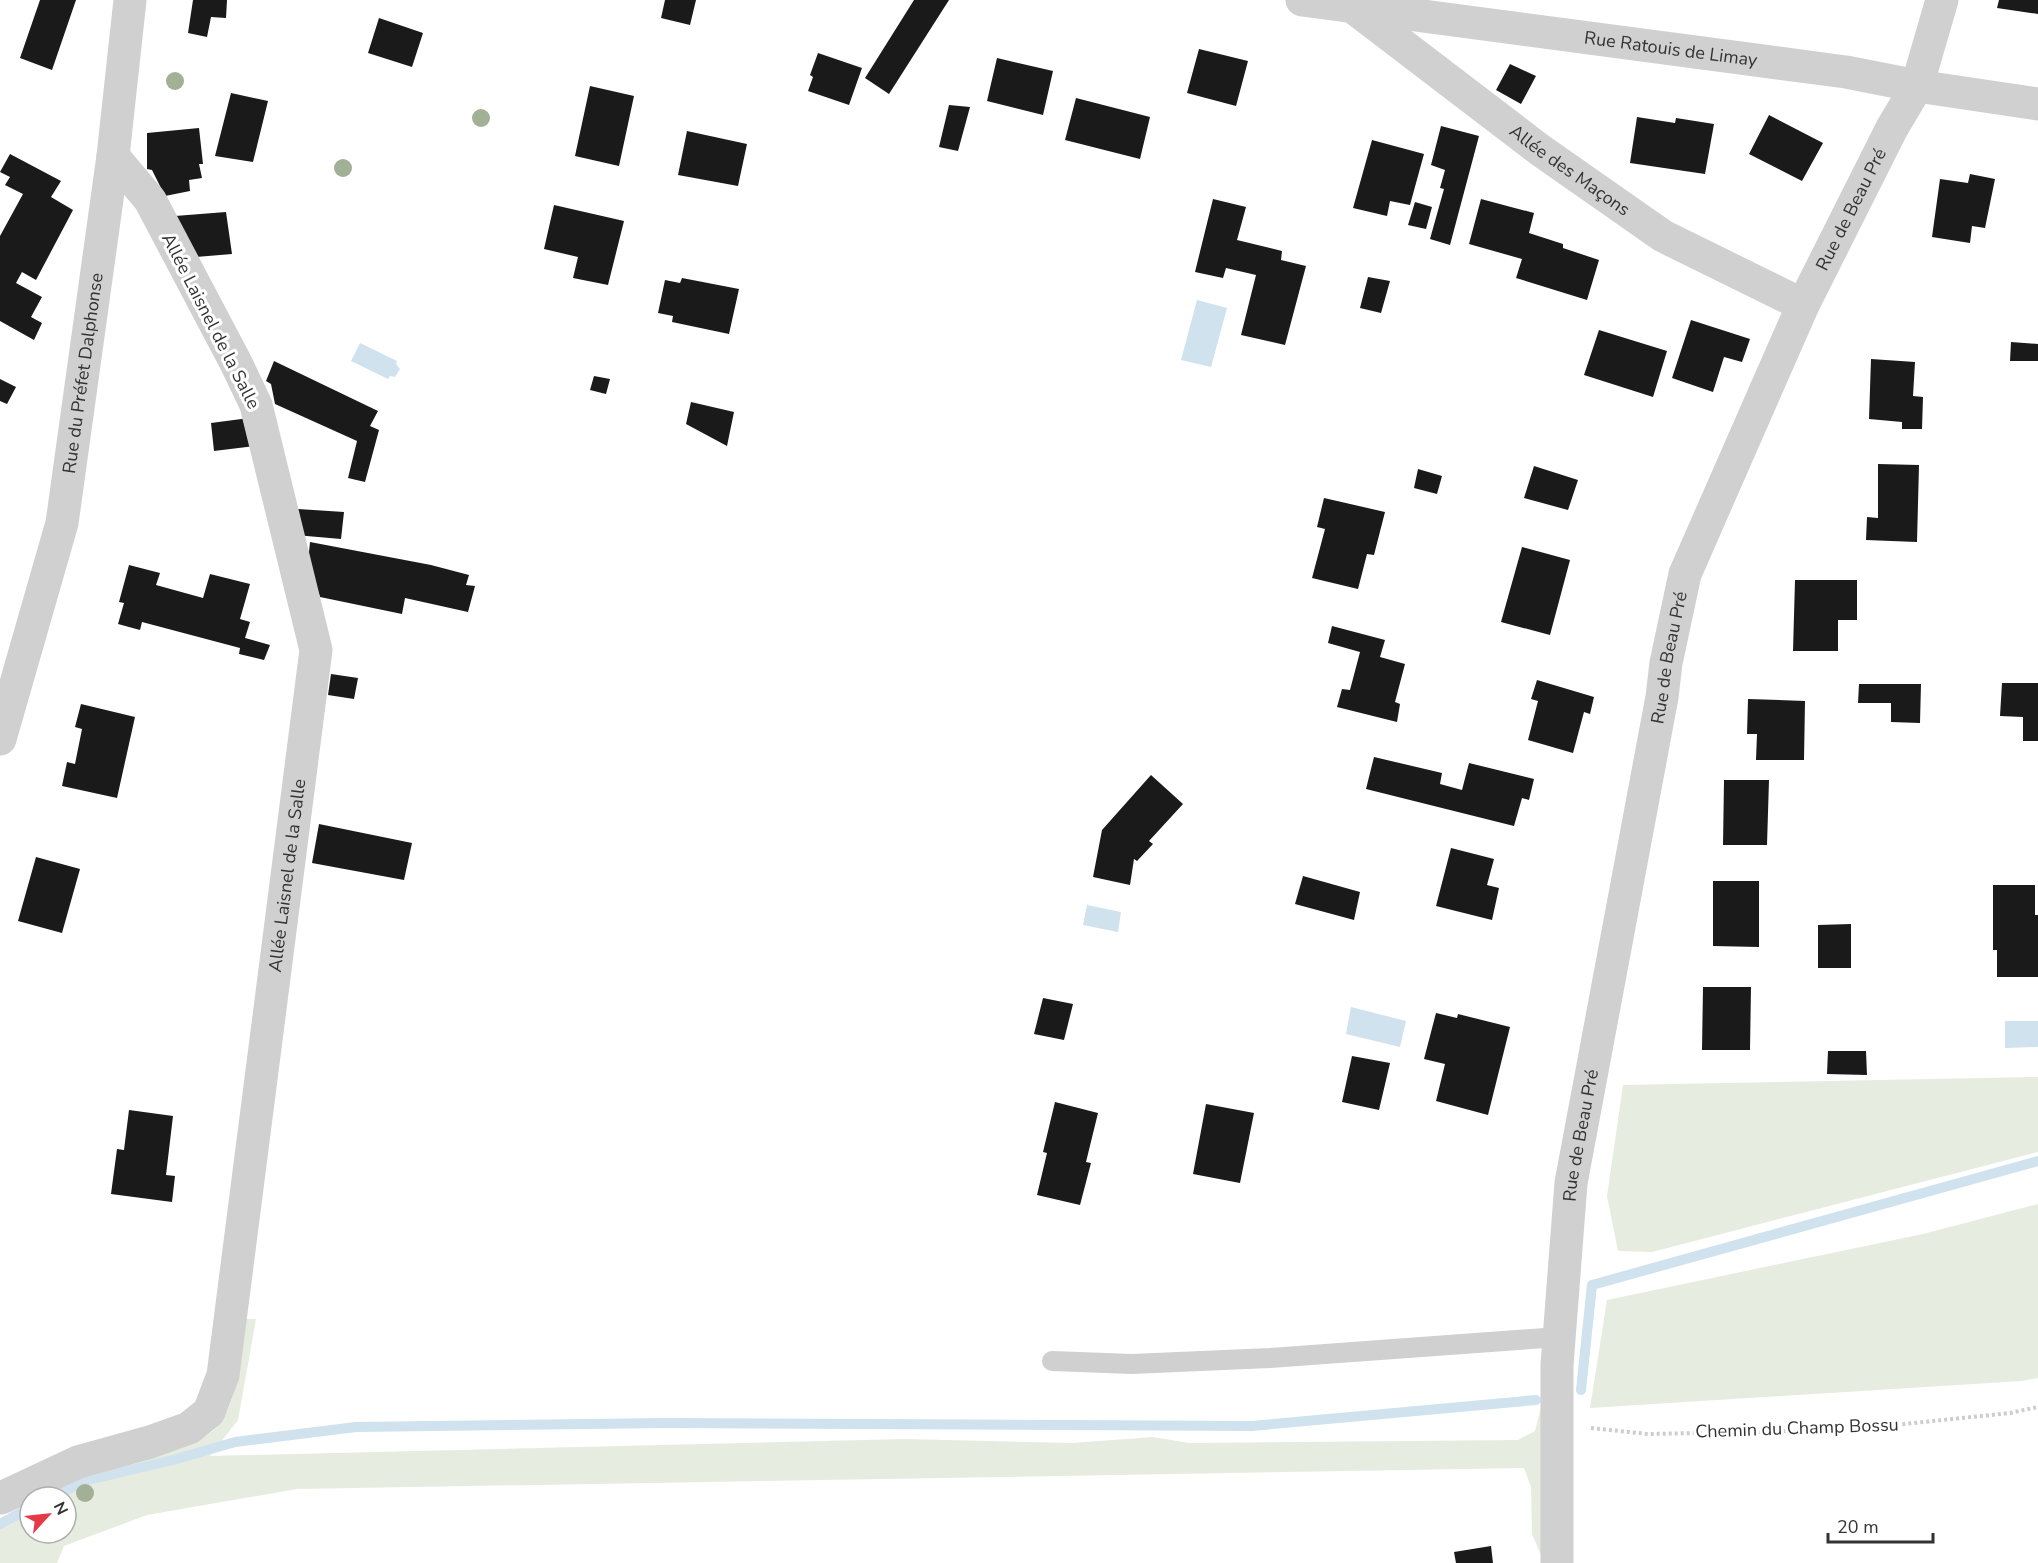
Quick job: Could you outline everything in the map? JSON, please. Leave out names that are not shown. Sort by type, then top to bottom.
[{"type":"street","name":"Rue du Préfet Dalphonse","points":[[0,739],[62,523],[113,156],[130,0]]},
{"type":"street","name":"Rue Ratouis de Limay","points":[[1302,0],[1846,72],[1917,86],[2038,104]]},
{"type":"street","name":"Rue de Beau Pré","points":[[1557,1563],[1558,1351],[1571,1183],[1662,697],[1666,663],[1685,574],[1803,305],[1892,128],[1917,86],[1942,0]]},
{"type":"street","name":"Allée des Maçons","points":[[1353,7],[1540,150],[1663,236],[1803,305]]},
{"type":"street","name":"Allée Laisnel de la Salle","points":[[1,1498],[78,1462],[150,1442],[189,1428],[209,1412],[223,1375],[316,650],[256,405],[150,200],[113,156]]},
{"type":"lane","points":[[1052,1361],[1132,1364],[1558,1351]]},
{"type":"path","name":"Chemin du Champ Bossu","points":[[1557,1422],[1575,1427],[1648,1434],[1847,1430],[2010,1413],[2038,1407]]},
{"type":"shaded area","points":[[2038,1077],[2038,1152],[1652,1252],[1618,1251],[1607,1196],[1623,1085]]},
{"type":"shaded area","points":[[2038,1204],[2038,1378],[2021,1381],[1590,1408],[1607,1300],[1923,1234]]},
{"type":"shaded area","points":[[246,1319],[256,1319],[238,1420],[210,1456],[905,1439],[1073,1443],[1153,1437],[1189,1443],[1518,1440],[1535,1431],[1541,1407],[1541,1555],[1532,1534],[1531,1487],[1524,1468],[297,1489],[147,1515],[78,1541],[78,1485],[56,1485],[86,1473],[175,1449],[212,1432],[228,1410],[238,1371]]},
{"type":"shaded area","points":[[18,1509],[18,1545],[67,1545],[64,1546],[57,1563],[0,1563],[0,1519]]},
{"type":"water","points":[[1197,300],[1227,308],[1211,367],[1181,360]]},
{"type":"water","points":[[360,343],[397,361],[396,364],[400,369],[395,377],[390,376],[388,379],[351,361]]},
{"type":"water","points":[[1087,905],[1121,912],[1118,932],[1083,925]]},
{"type":"water","points":[[1351,1007],[1406,1021],[1400,1047],[1346,1034]]},
{"type":"water","points":[[2005,1021],[2038,1021],[2038,1047],[2005,1048]]},
{"type":"building","points":[[40,0],[76,0],[52,70],[20,58]]},
{"type":"building","points":[[193,0],[227,0],[226,18],[211,17],[207,37],[188,33]]},
{"type":"building","points":[[665,0],[696,0],[690,25],[661,18]]},
{"type":"building","points":[[914,0],[949,0],[889,94],[865,78]]},
{"type":"building","points":[[1999,0],[2038,0],[2038,14],[1997,8]]},
{"type":"building","points":[[379,18],[423,33],[412,67],[368,53]]},
{"type":"building","points":[[1199,49],[1248,61],[1236,106],[1187,93]]},
{"type":"building","points":[[818,53],[862,68],[849,105],[808,91],[813,77],[810,75]]},
{"type":"building","points":[[997,58],[1053,71],[1043,115],[987,101]]},
{"type":"building","points":[[1510,64],[1536,76],[1521,104],[1496,90]]},
{"type":"building","points":[[590,86],[634,96],[619,166],[575,156]]},
{"type":"building","points":[[231,93],[268,101],[253,162],[215,156]]},
{"type":"building","points":[[1076,98],[1150,117],[1140,159],[1065,140]]},
{"type":"building","points":[[949,105],[970,107],[958,151],[939,147]]},
{"type":"building","points":[[1769,115],[1823,143],[1802,181],[1749,154]]},
{"type":"building","points":[[1637,117],[1675,123],[1676,118],[1714,124],[1705,174],[1630,163]]},
{"type":"building","points":[[1441,126],[1479,136],[1450,245],[1430,239],[1444,189],[1440,188],[1445,170],[1431,165]]},
{"type":"building","points":[[199,128],[203,164],[199,164],[202,178],[189,180],[190,191],[165,196],[152,170],[147,169],[147,133]]},
{"type":"building","points":[[687,131],[747,144],[738,186],[678,175]]},
{"type":"building","points":[[1372,140],[1424,154],[1410,205],[1390,201],[1387,216],[1353,208]]},
{"type":"building","points":[[10,154],[61,181],[51,197],[73,210],[36,280],[22,272],[16,283],[42,297],[31,317],[42,323],[34,340],[0,321],[0,236],[23,194],[5,185],[10,177],[0,172]]},
{"type":"building","points":[[1970,174],[1995,179],[1985,228],[1972,226],[1970,243],[1932,237],[1940,179],[1968,183]]},
{"type":"building","points":[[1213,199],[1246,207],[1237,240],[1282,251],[1281,260],[1306,266],[1285,345],[1241,335],[1256,275],[1226,268],[1223,278],[1195,272]]},
{"type":"building","points":[[1481,199],[1534,213],[1529,233],[1563,244],[1563,248],[1599,260],[1587,300],[1516,278],[1522,259],[1469,244]]},
{"type":"building","points":[[1415,202],[1432,207],[1426,229],[1408,225]]},
{"type":"building","points":[[554,205],[624,221],[608,285],[573,278],[578,257],[544,249]]},
{"type":"building","points":[[226,212],[232,254],[196,257],[175,216]]},
{"type":"building","points":[[1368,277],[1390,281],[1381,313],[1360,308]]},
{"type":"building","points":[[682,278],[739,289],[729,334],[672,322],[673,316],[658,313],[665,280],[680,283]]},
{"type":"building","points":[[1691,320],[1750,339],[1742,362],[1724,357],[1713,392],[1672,378]]},
{"type":"building","points":[[1599,330],[1667,351],[1653,397],[1584,375]]},
{"type":"building","points":[[2011,342],[2038,344],[2038,361],[2010,361]]},
{"type":"building","points":[[1871,359],[1915,362],[1913,396],[1923,397],[1922,429],[1902,429],[1902,422],[1869,419]]},
{"type":"building","points":[[274,361],[378,411],[370,426],[379,430],[365,482],[348,478],[357,441],[275,404],[271,384],[266,381]]},
{"type":"building","points":[[594,376],[610,379],[606,394],[590,390]]},
{"type":"building","points":[[0,379],[16,387],[7,404],[0,401]]},
{"type":"building","points":[[691,402],[734,412],[727,446],[686,424]]},
{"type":"building","points":[[249,418],[255,446],[214,451],[211,423]]},
{"type":"building","points":[[1878,464],[1919,465],[1917,542],[1866,540],[1867,517],[1878,518]]},
{"type":"building","points":[[1534,466],[1578,480],[1568,510],[1524,498]]},
{"type":"building","points":[[1418,469],[1442,476],[1437,494],[1414,488]]},
{"type":"building","points":[[1324,498],[1385,512],[1374,555],[1367,554],[1358,589],[1312,578],[1325,529],[1317,527]]},
{"type":"building","points":[[298,509],[344,512],[341,539],[295,535]]},
{"type":"building","points":[[310,542],[431,565],[469,575],[466,585],[475,586],[468,612],[405,598],[402,614],[320,597],[308,562]]},
{"type":"building","points":[[1522,547],[1570,560],[1550,635],[1501,622]]},
{"type":"building","points":[[129,565],[160,573],[156,585],[203,598],[210,574],[250,584],[240,619],[250,622],[245,638],[270,645],[264,660],[239,654],[240,648],[142,622],[140,630],[118,624],[124,603],[119,602]]},
{"type":"building","points":[[1795,580],[1857,580],[1857,620],[1838,620],[1838,651],[1793,651]]},
{"type":"building","points":[[1332,626],[1385,640],[1380,657],[1405,664],[1395,702],[1400,704],[1397,722],[1337,707],[1342,689],[1350,690],[1360,652],[1328,643]]},
{"type":"building","points":[[331,674],[358,678],[354,699],[328,695]]},
{"type":"building","points":[[1537,680],[1594,697],[1590,714],[1584,712],[1573,753],[1528,740],[1538,701],[1531,699]]},
{"type":"building","points":[[2002,683],[2038,683],[2038,741],[2023,741],[2023,717],[2000,716]]},
{"type":"building","points":[[1859,684],[1921,684],[1920,723],[1891,722],[1891,703],[1858,703]]},
{"type":"building","points":[[1748,699],[1805,701],[1804,760],[1756,760],[1757,734],[1747,734]]},
{"type":"building","points":[[81,704],[135,717],[117,798],[62,786],[67,762],[75,764],[82,729],[75,727]]},
{"type":"building","points":[[1374,757],[1442,773],[1440,784],[1462,790],[1469,763],[1534,779],[1529,800],[1522,798],[1514,826],[1366,789]]},
{"type":"building","points":[[1151,775],[1183,804],[1149,841],[1153,844],[1137,861],[1134,859],[1130,885],[1093,877],[1102,830]]},
{"type":"building","points":[[1724,780],[1769,780],[1767,845],[1723,845]]},
{"type":"building","points":[[319,824],[412,843],[404,880],[312,863]]},
{"type":"building","points":[[1451,848],[1494,859],[1487,885],[1499,888],[1492,920],[1436,906]]},
{"type":"building","points":[[36,857],[80,869],[62,933],[18,921]]},
{"type":"building","points":[[1303,876],[1360,892],[1354,920],[1295,904]]},
{"type":"building","points":[[1713,881],[1759,881],[1759,947],[1713,946]]},
{"type":"building","points":[[1993,885],[2035,885],[2035,915],[2038,915],[2038,977],[1997,977],[1997,950],[1993,950]]},
{"type":"building","points":[[1851,924],[1851,968],[1818,968],[1818,925]]},
{"type":"building","points":[[1703,987],[1751,987],[1750,1050],[1702,1050]]},
{"type":"building","points":[[1043,998],[1073,1004],[1064,1040],[1034,1034]]},
{"type":"building","points":[[1436,1013],[1457,1018],[1458,1014],[1510,1027],[1488,1115],[1436,1101],[1445,1064],[1424,1059]]},
{"type":"building","points":[[1828,1051],[1866,1051],[1867,1075],[1827,1074]]},
{"type":"building","points":[[1352,1056],[1390,1063],[1379,1110],[1342,1102]]},
{"type":"building","points":[[1055,1102],[1098,1113],[1086,1162],[1091,1163],[1080,1205],[1037,1195],[1047,1153],[1043,1152]]},
{"type":"building","points":[[1206,1104],[1254,1113],[1240,1183],[1193,1174]]},
{"type":"building","points":[[129,1110],[173,1116],[166,1175],[175,1176],[172,1202],[111,1194],[117,1149],[124,1150]]},
{"type":"building","points":[[1491,1546],[1493,1563],[1456,1563],[1454,1552]]},
{"type":"waterway","points":[[1581,1390],[1592,1285],[2038,1161]]},
{"type":"waterway","points":[[77,1485],[88,1480],[173,1460],[235,1442],[356,1427],[666,1423],[1252,1426],[1536,1400]]},
{"type":"waterway","points":[[0,1524],[18,1514]]}]
